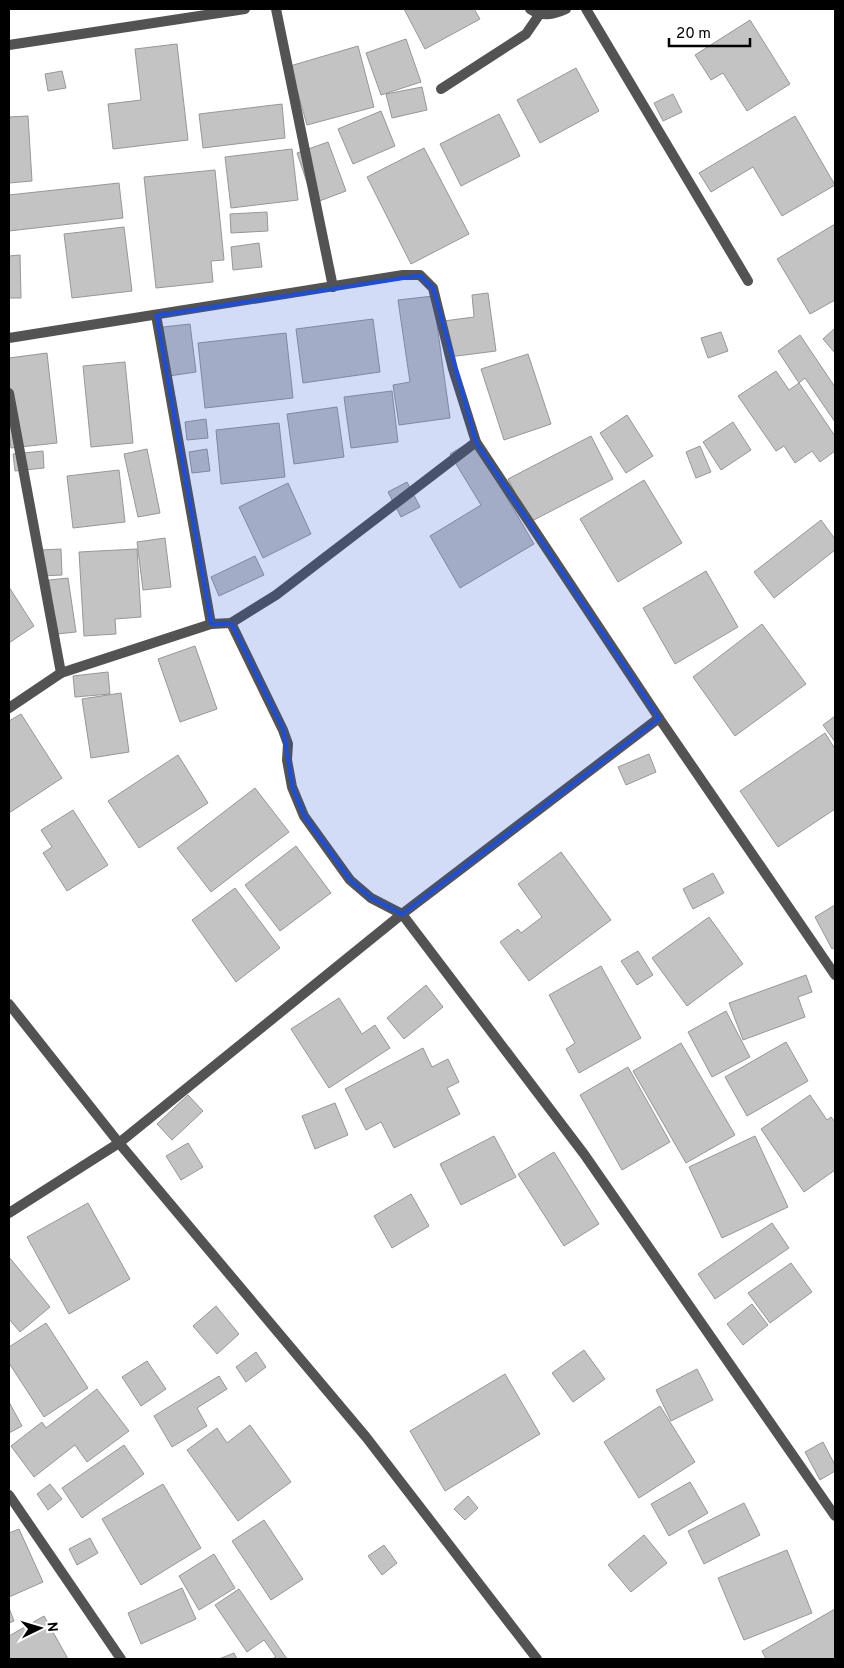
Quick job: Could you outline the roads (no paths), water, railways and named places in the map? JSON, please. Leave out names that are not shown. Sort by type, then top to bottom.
[{"type":"street","points":[[9,45],[245,9]]},
{"type":"street","points":[[276,9],[333,287]]},
{"type":"street","points":[[441,89],[526,34],[534,12],[557,14],[566,9]]},
{"type":"street","points":[[586,9],[748,281]]},
{"type":"street","points":[[9,338],[403,275],[420,275],[433,288],[453,369],[476,442],[659,718],[835,975]]},
{"type":"street","points":[[156,315],[211,624]]},
{"type":"street","points":[[9,393],[61,674]]},
{"type":"street","points":[[9,708],[61,674],[211,624],[231,623],[276,595],[476,442]]},
{"type":"street","points":[[231,623],[286,737],[288,744],[287,760],[292,787],[304,816],[350,880],[370,898],[402,914],[584,1154],[690,1304],[835,1516]]},
{"type":"street","points":[[9,1213],[119,1143],[402,914],[659,718]]},
{"type":"street","points":[[9,1004],[119,1143],[366,1437],[537,1659]]},
{"type":"street","points":[[9,1495],[121,1659]]}]
